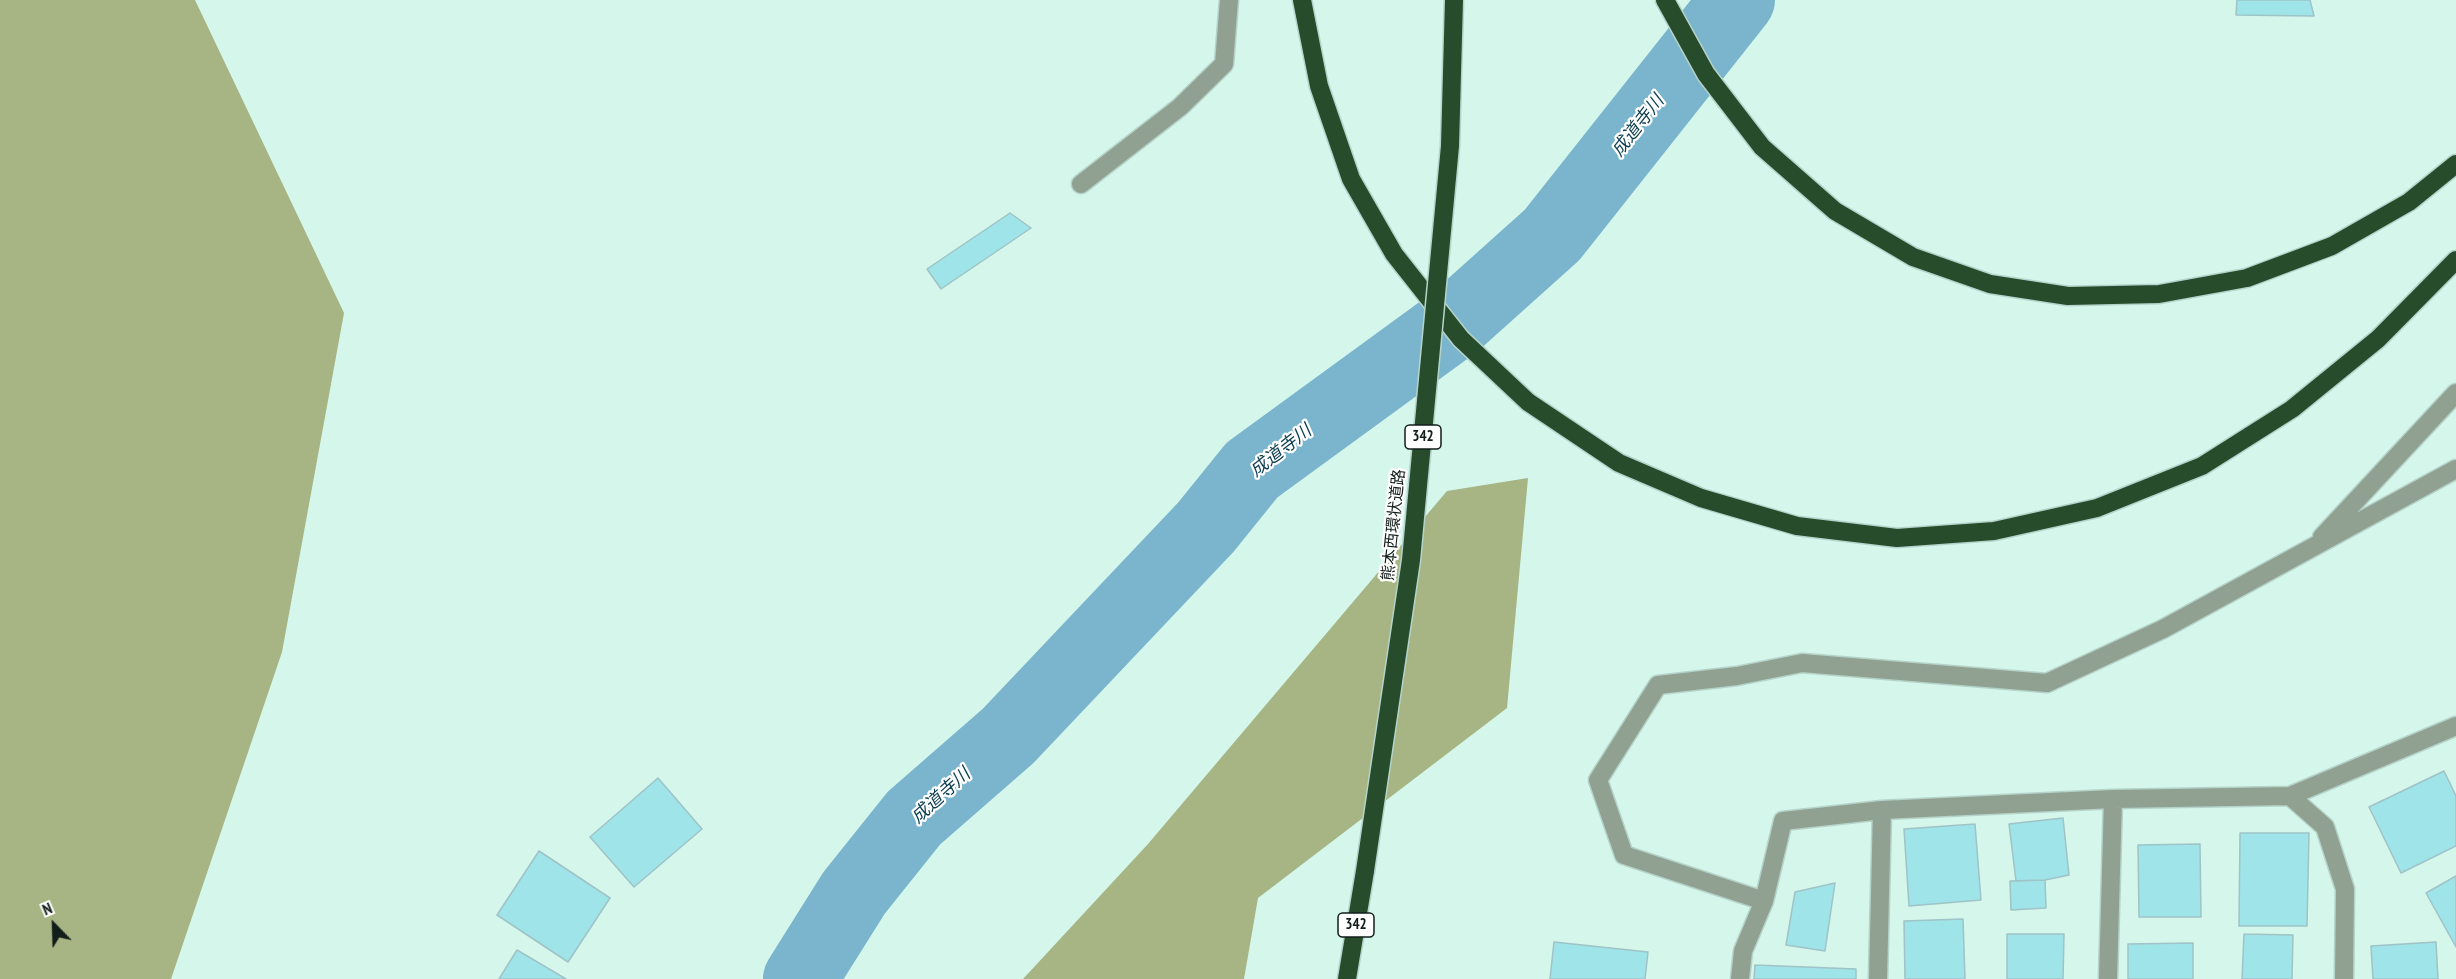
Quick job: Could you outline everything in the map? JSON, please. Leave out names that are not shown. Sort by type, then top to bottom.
[{"type":"highway","points":[[1302,0],[1319,86],[1351,179],[1394,254],[1469,347],[1528,402],[1619,463],[1701,498],[1797,526],[1898,538],[1994,531],[2097,508],[2202,466],[2292,409],[2378,339],[2456,260]]},
{"type":"highway","name":"熊本西環状道路","points":[[1347,979],[1411,560],[1450,146],[1454,0]]},
{"type":"highway","points":[[1665,0],[1706,74],[1762,147],[1835,212],[1912,257],[1990,284],[2068,297],[2159,294],[2247,278],[2332,246],[2409,202],[2456,164]]},
{"type":"street","points":[[1081,184],[1180,107],[1224,64],[1229,0]]},
{"type":"street","points":[[2311,549],[2456,393]]},
{"type":"street","points":[[1764,901],[1624,855],[1598,780],[1658,685],[1737,676],[1802,663],[2048,683],[2163,629],[2456,469]]},
{"type":"street","points":[[1740,979],[1743,951],[1764,901],[1783,821],[1882,810],[2113,799],[2290,796],[2456,726]]},
{"type":"street","points":[[2290,796],[2325,827],[2345,889],[2344,979]]},
{"type":"street","points":[[2108,979],[2113,799]]},
{"type":"street","points":[[1878,979],[1882,810]]},
{"type":"green space","points":[[0,0],[195,0],[344,313],[282,652],[171,979],[0,979]]},
{"type":"green space","points":[[1528,478],[1507,708],[1258,898],[1244,979],[1023,979],[1148,844],[1447,491]]},
{"type":"building","points":[[2237,0],[2310,0],[2314,16],[2236,15]]},
{"type":"building","points":[[1010,213],[1031,228],[941,289],[927,269]]},
{"type":"building","points":[[2444,771],[2456,796],[2456,846],[2401,873],[2369,807]]},
{"type":"building","points":[[658,778],[702,829],[634,887],[590,837]]},
{"type":"building","points":[[2063,818],[2069,875],[2045,880],[2016,881],[2009,824]]},
{"type":"building","points":[[1975,824],[1981,900],[1909,906],[1904,829]]},
{"type":"building","points":[[2240,833],[2309,833],[2307,926],[2239,926]]},
{"type":"building","points":[[2200,844],[2201,917],[2139,917],[2138,845]]},
{"type":"building","points":[[539,851],[610,898],[568,962],[497,915]]},
{"type":"building","points":[[2456,876],[2456,947],[2426,893]]},
{"type":"building","points":[[2045,880],[2046,908],[2011,910],[2010,881]]},
{"type":"building","points":[[1835,883],[1825,951],[1786,945],[1795,892]]},
{"type":"building","points":[[1963,919],[1965,979],[1905,979],[1904,921]]},
{"type":"building","points":[[2007,934],[2064,934],[2063,979],[2007,979]]},
{"type":"building","points":[[2244,934],[2293,935],[2292,979],[2242,979]]},
{"type":"building","points":[[1554,942],[1648,952],[1645,979],[1550,979]]},
{"type":"building","points":[[2436,942],[2438,979],[2373,979],[2371,946]]},
{"type":"building","points":[[2193,943],[2193,979],[2128,979],[2128,944]]},
{"type":"building","points":[[517,950],[566,979],[499,979]]},
{"type":"building","points":[[1755,965],[1856,969],[1856,979],[1754,979]]},
{"type":"waterway","name":"成道寺川","points":[[800,979],[854,893],[914,818],[1008,736],[1206,527],[1252,470],[1455,322],[1552,235],[1738,0]]}]
